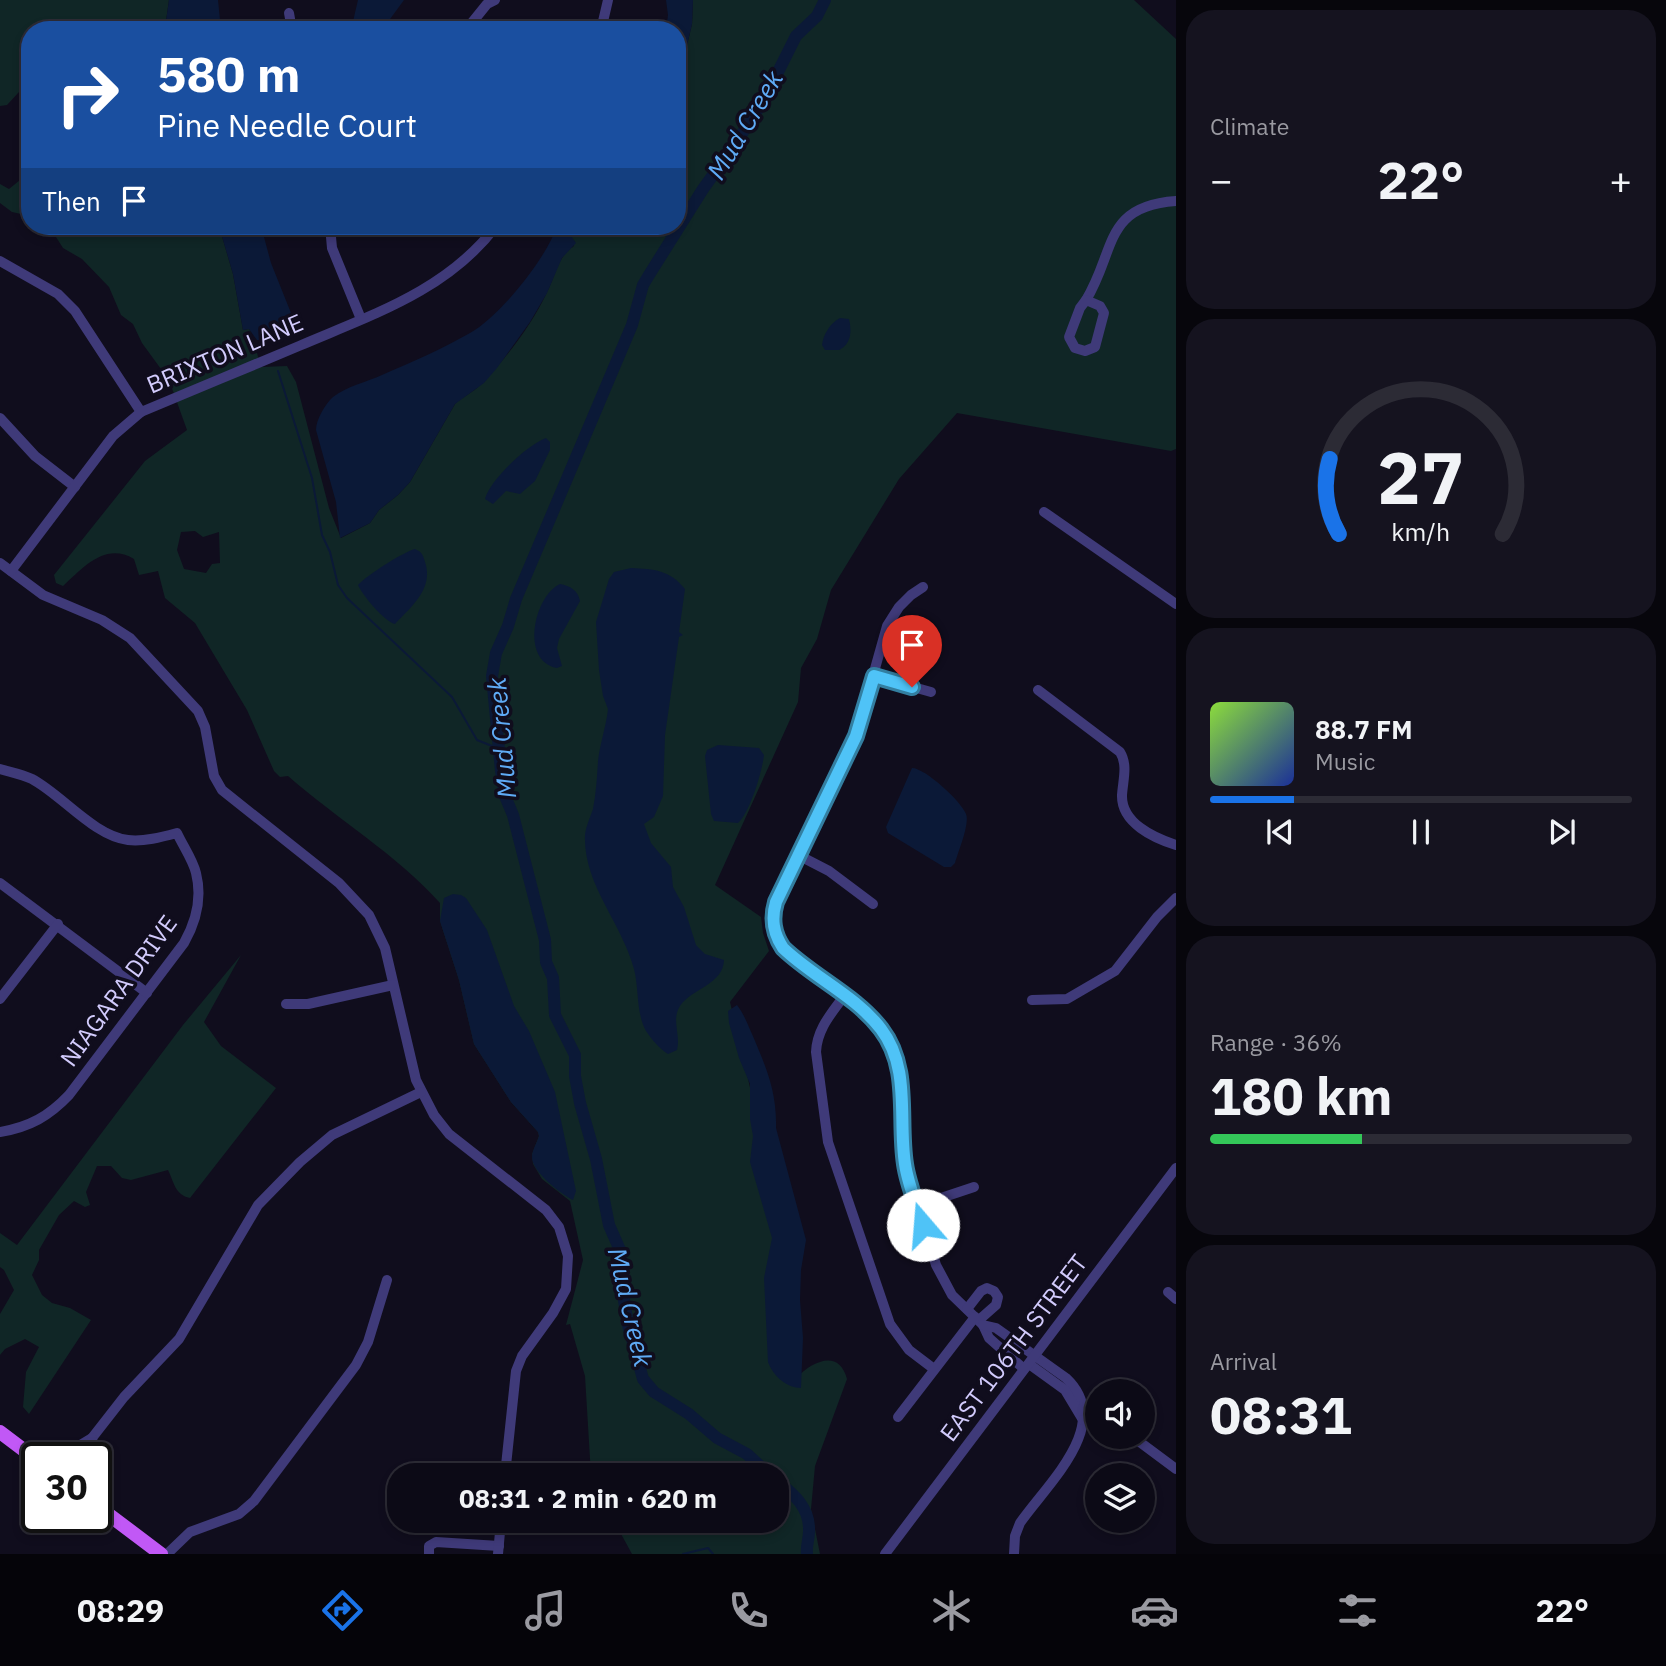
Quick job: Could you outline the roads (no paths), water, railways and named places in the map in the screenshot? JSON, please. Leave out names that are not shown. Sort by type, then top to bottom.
[{"type":"main road","points":[[1,1436],[21,1449]]},
{"type":"main road","points":[[112,1517],[161,1554]]},
{"type":"street","points":[[473,21],[487,4],[495,0]]},
{"type":"street","points":[[603,21],[608,0]]},
{"type":"street","points":[[289,13],[290,21]]},
{"type":"street","points":[[1086,300],[1100,306],[1104,313],[1096,347],[1085,351],[1075,348],[1069,337],[1116,230],[1125,218],[1144,206],[1176,201]]},
{"type":"street","points":[[331,235],[332,248],[361,319]]},
{"type":"street","name":"BRIXTON LANE","points":[[11,571],[113,436],[141,412],[361,319],[433,285],[471,255],[485,235]]},
{"type":"street","points":[[0,261],[52,290],[75,311],[141,412]]},
{"type":"street","points":[[0,418],[35,456],[75,487]]},
{"type":"street","points":[[1044,512],[1176,604]]},
{"type":"street","points":[[0,563],[43,595],[102,620],[130,638],[198,711],[205,727],[214,776],[222,790],[339,883],[360,903],[373,922],[385,948],[411,1061],[421,1091],[434,1115],[449,1134],[551,1214],[559,1227],[568,1256],[568,1279],[564,1296],[522,1356],[516,1371],[506,1463]]},
{"type":"street","points":[[923,587],[911,594],[893,615],[884,635],[856,736],[776,902],[773,914],[776,938],[791,956],[844,996],[881,1029],[894,1054],[900,1071],[905,1167],[940,1276],[952,1296],[976,1318],[989,1338],[1029,1362],[1065,1390],[1083,1420],[1076,1447],[1020,1523],[1015,1536],[1014,1554]]},
{"type":"street","points":[[874,676],[931,692]]},
{"type":"street","points":[[1038,690],[1120,752],[1125,765],[1123,804],[1128,817],[1148,832],[1176,845]]},
{"type":"street","name":"NIAGARA DRIVE","points":[[0,769],[31,778],[83,815],[99,830],[114,837],[130,841],[177,833],[196,872],[198,895],[196,918],[184,943],[69,1094],[54,1110],[38,1121],[0,1132]]},
{"type":"street","points":[[798,855],[829,872],[873,904]]},
{"type":"street","points":[[0,883],[147,993]]},
{"type":"street","points":[[1032,1000],[1067,999],[1115,971],[1163,910],[1176,898]]},
{"type":"street","points":[[0,999],[58,924]]},
{"type":"street","points":[[286,1004],[308,1004],[393,985]]},
{"type":"street","points":[[844,996],[825,1023],[817,1041],[817,1063],[828,1142],[890,1324],[909,1350],[934,1369]]},
{"type":"street","points":[[85,1442],[92,1438],[124,1397],[179,1339],[258,1205],[300,1162],[332,1135],[421,1091]]},
{"type":"street","name":"EAST 106TH STREET","points":[[885,1554],[1176,1168]]},
{"type":"street","points":[[917,1206],[974,1188]]},
{"type":"street","points":[[167,1554],[190,1532],[239,1514],[254,1501],[356,1365],[368,1342],[387,1280]]},
{"type":"street","points":[[898,1417],[976,1318]]},
{"type":"street","points":[[976,1318],[996,1328],[1029,1362]]},
{"type":"street","points":[[92,1438],[93,1442]]},
{"type":"street","points":[[1149,1449],[1176,1469]]},
{"type":"street","points":[[429,1554],[429,1546],[436,1542],[498,1550]]},
{"type":"water","points":[[169,0],[218,0],[220,21],[166,21]]},
{"type":"water","points":[[358,0],[404,0],[389,21],[353,21]]},
{"type":"water","points":[[666,0],[693,0],[692,24],[686,50],[686,21],[667,21]]},
{"type":"water","points":[[222,235],[263,235],[271,263],[291,313],[291,320],[277,331],[276,342],[257,340],[249,329],[243,330],[233,274]]},
{"type":"water","points":[[553,235],[570,235],[576,243],[562,258],[547,293],[530,322],[484,383],[455,404],[410,482],[379,510],[370,523],[340,538],[336,502],[316,430],[319,417],[327,404],[344,390],[427,355],[482,325],[521,286]]},
{"type":"water","points":[[840,318],[849,319],[848,341],[839,350],[825,350],[822,345],[825,333]]},
{"type":"water","points":[[546,438],[550,442],[550,450],[535,481],[520,494],[506,491],[493,504],[485,499],[494,482],[510,464]]},
{"type":"water","points":[[415,549],[424,557],[427,571],[424,588],[395,624],[374,608],[358,585],[385,565]]},
{"type":"water","points":[[631,568],[667,574],[685,589],[679,632],[683,635],[679,637],[665,735],[663,796],[654,817],[644,824],[651,843],[671,867],[673,887],[684,907],[696,945],[705,954],[724,960],[713,981],[685,1000],[677,1011],[677,1050],[668,1054],[653,1041],[643,1024],[634,969],[596,887],[586,853],[585,835],[593,809],[599,754],[608,709],[599,670],[596,622],[609,579],[614,572]]},
{"type":"water","points":[[560,584],[573,589],[580,601],[559,639],[557,648],[562,666],[557,668],[545,663],[538,654],[535,628],[543,601]]},
{"type":"water","points":[[718,745],[759,748],[764,755],[751,801],[738,823],[714,821],[711,814],[705,756],[707,750]]},
{"type":"water","points":[[912,768],[925,773],[942,786],[966,814],[963,838],[955,863],[951,867],[944,867],[888,833],[886,827]]},
{"type":"water","points":[[453,894],[466,898],[487,930],[514,1006],[529,1031],[555,1092],[576,1191],[573,1200],[542,1176],[533,1163],[538,1132],[511,1102],[474,1044],[459,980],[440,921],[444,898]]},
{"type":"water","points":[[737,1005],[744,1015],[770,1079],[775,1102],[776,1128],[806,1240],[801,1270],[801,1388],[781,1380],[768,1362],[764,1278],[772,1238],[750,1162],[753,1136],[750,1084],[729,1023],[728,1011]]},
{"type":"waterway","name":"Mud Creek","points":[[686,216],[765,98],[796,36],[817,16],[825,0]]},
{"type":"waterway","name":"Mud Creek","points":[[674,235],[643,285],[632,325],[516,599],[496,653],[492,676],[505,796],[513,815],[545,940],[546,962],[553,978],[555,1015],[575,1055],[575,1076],[580,1103],[596,1159],[609,1225],[620,1250],[618,1263],[628,1325],[643,1379],[654,1392],[757,1463]]},
{"type":"waterway","points":[[278,371],[312,478],[322,535],[330,552],[338,585],[347,598],[452,697],[477,740],[497,748]]},
{"type":"waterway","name":"Mud Creek","points":[[789,1491],[807,1515],[807,1554]]},
{"type":"waterway","points":[[683,1554],[708,1548],[713,1554]]}]
